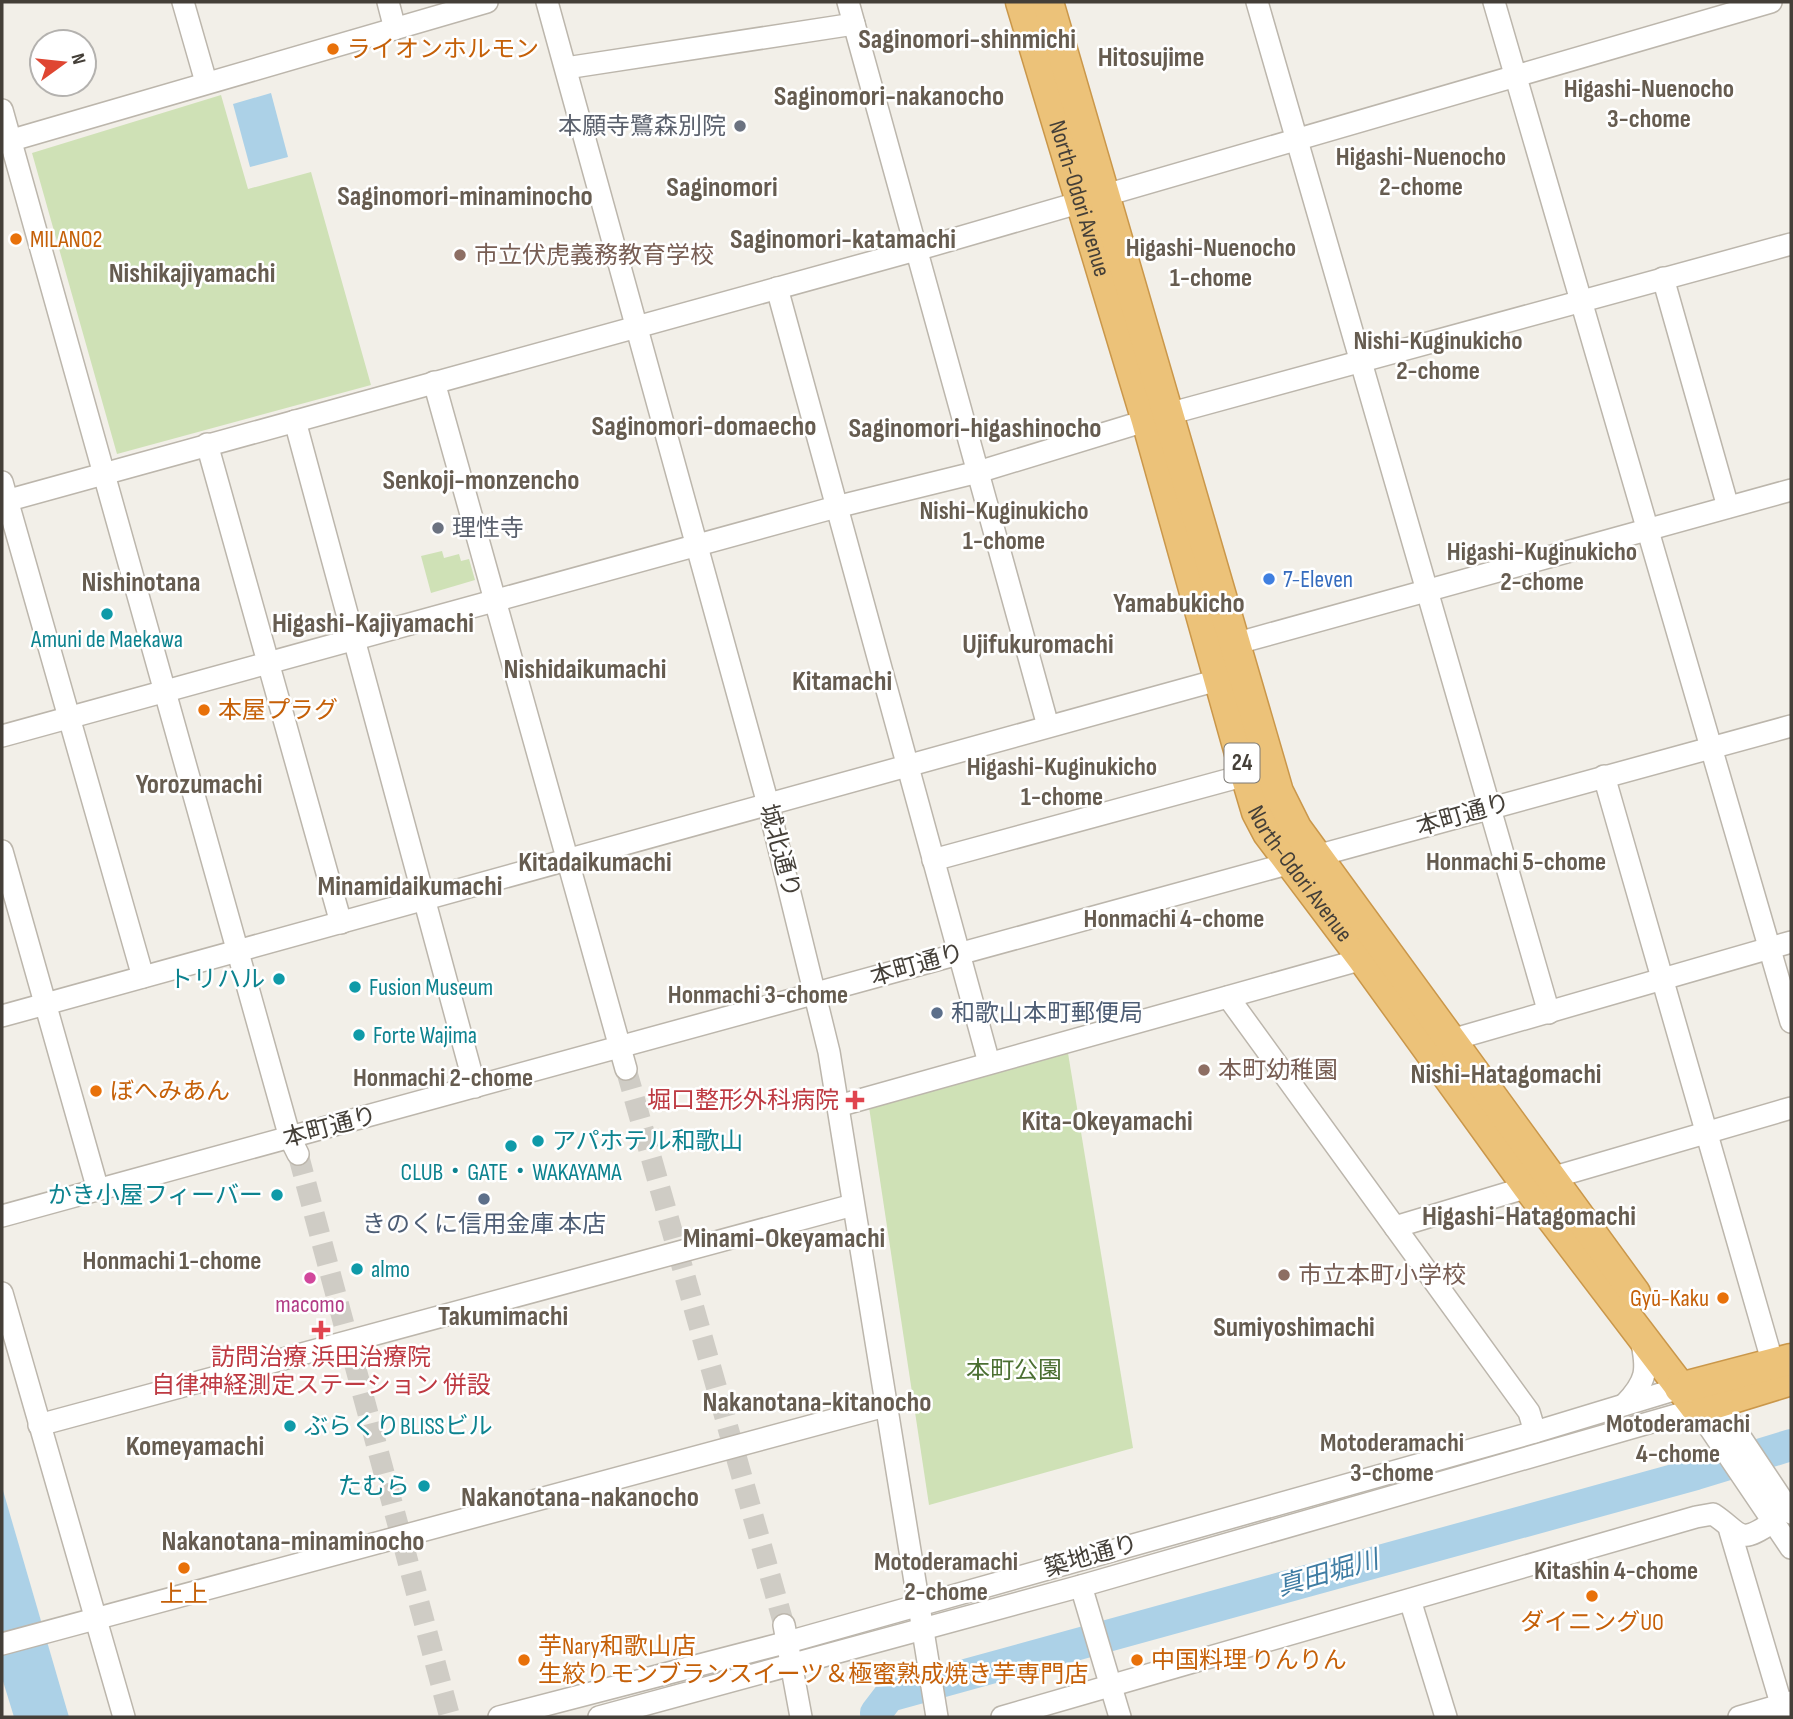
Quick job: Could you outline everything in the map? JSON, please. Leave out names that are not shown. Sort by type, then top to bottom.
[{"type":"highway","name":"North-Odori Avenue","points":[[1021,2],[1092,198],[1157,417],[1234,645],[1278,792],[1296,828],[1305,859],[1363,959],[1539,1183],[1699,1395]]},
{"type":"highway","name":"North-Odori Avenue","points":[[1048,2],[1092,198]]},
{"type":"highway","name":"North-Odori Avenue","points":[[1157,417],[1218,680],[1257,813],[1268,833],[1305,859],[1451,1040],[1539,1183],[1639,1330],[1699,1395]]},
{"type":"highway","points":[[1699,1395],[1785,1368]]},
{"type":"street","points":[[183,2],[206,82]]},
{"type":"street","points":[[388,2],[395,29]]},
{"type":"street","points":[[6,142],[487,2]]},
{"type":"street","name":"城北通り","points":[[548,2],[768,804],[817,994],[838,1106],[935,1709]]},
{"type":"street","points":[[848,2],[1048,726]]},
{"type":"street","points":[[1257,2],[1299,139],[1358,360],[1549,1013]]},
{"type":"street","points":[[1494,2],[1791,1022]]},
{"type":"street","points":[[143,977],[4,495],[103,472],[295,421],[916,250],[1771,2]]},
{"type":"street","points":[[566,68],[854,24]]},
{"type":"street","points":[[2,110],[6,142],[103,472],[294,1146]]},
{"type":"street","points":[[2,736],[836,507],[978,472],[1157,417],[1358,360],[1791,244]]},
{"type":"street","points":[[1663,278],[1728,507]]},
{"type":"street","points":[[777,288],[989,1063]]},
{"type":"street","points":[[434,382],[565,861],[626,1069]]},
{"type":"street","points":[[295,421],[475,1087]]},
{"type":"street","points":[[208,444],[341,923]]},
{"type":"street","points":[[1234,645],[1425,589],[1791,490]]},
{"type":"street","points":[[2,1016],[1218,680]]},
{"type":"street","name":"本町通り","points":[[2,1216],[98,1190],[294,1146],[475,1087],[1791,726]]},
{"type":"street","points":[[933,860],[1246,775]]},
{"type":"street","points":[[1604,776],[1704,1133],[1785,1368]]},
{"type":"street","points":[[2,851],[98,1190]]},
{"type":"street","points":[[1451,1040],[1791,942]]},
{"type":"street","points":[[838,1106],[1363,959]]},
{"type":"street","points":[[1228,997],[1529,1412],[1535,1432]]},
{"type":"street","points":[[1395,1227],[1791,1108]]},
{"type":"street","points":[[39,1425],[853,1205]]},
{"type":"street","points":[[2,1293],[124,1717]]},
{"type":"street","points":[[1623,1406],[1641,1387],[1646,1365],[1639,1330]]},
{"type":"street","points":[[1699,1395],[1744,1442],[1761,1468],[1785,1493],[1782,1518],[1791,1548]]},
{"type":"street","points":[[1699,1395],[1723,1447],[1740,1474],[1782,1518]]},
{"type":"street","name":"築地通り","points":[[499,1717],[786,1634],[918,1604],[1623,1406],[1699,1395]]},
{"type":"street","name":"築地通り","points":[[599,1717],[1081,1586],[1699,1395]]},
{"type":"street","points":[[2,1644],[96,1616],[885,1406]]},
{"type":"street","points":[[1002,1717],[1713,1514],[1730,1531],[1786,1708],[1739,1717]]},
{"type":"street","points":[[1730,1531],[1751,1537],[1782,1518]]},
{"type":"street","points":[[1081,1586],[1120,1717]]},
{"type":"street","points":[[1409,1600],[1446,1717]]},
{"type":"street","points":[[786,1634],[801,1717]]},
{"type":"green space","points":[[221,95],[248,189],[311,172],[371,385],[117,454],[32,153]]},
{"type":"green space","points":[[442,551],[444,558],[459,554],[461,561],[469,559],[475,580],[431,593],[421,556]]},
{"type":"green space","name":"本町公園","points":[[1068,1053],[1133,1448],[929,1505],[869,1107]]},
{"type":"water","points":[[271,93],[288,157],[250,167],[233,104]]},
{"type":"water","points":[[2,1487],[69,1717],[14,1717],[2,1678]]},
{"type":"waterway","name":"真田堀川","points":[[877,1717],[876,1713],[889,1696],[1696,1474],[1791,1445]]},
{"type":"tunnel","points":[[626,1069],[784,1625]]},
{"type":"tunnel","points":[[298,1154],[449,1714]]},
{"type":"place","name":"ライオンホルモン","points":[[333,49]]},
{"type":"place","name":"本願寺鷺森別院","points":[[740,126]]},
{"type":"place","name":"MILANO2","points":[[16,239]]},
{"type":"place","name":"市立伏虎義務教育学校","points":[[460,255]]},
{"type":"place","name":"理性寺","points":[[438,528]]},
{"type":"place","name":"7-Eleven","points":[[1269,579]]},
{"type":"place","name":"Amuni de Maekawa","points":[[107,614]]},
{"type":"place","name":"本屋プラグ","points":[[204,710]]},
{"type":"place","name":"トリハル","points":[[279,979]]},
{"type":"place","name":"Fusion Museum","points":[[355,987]]},
{"type":"place","name":"和歌山本町郵便局","points":[[937,1013]]},
{"type":"place","name":"Forte Wajima","points":[[359,1035]]},
{"type":"place","name":"本町幼稚園","points":[[1204,1070]]},
{"type":"place","name":"ぼへみあん","points":[[96,1091]]},
{"type":"place","name":"堀口整形外科病院","points":[[855,1100]]},
{"type":"place","name":"アパホテル和歌山","points":[[538,1141]]},
{"type":"place","name":"CLUB・GATE・WAKAYAMA","points":[[511,1146]]},
{"type":"place","name":"かき小屋フィーバー","points":[[277,1195]]},
{"type":"place","name":"きのくに信用金庫 本店","points":[[484,1199]]},
{"type":"place","name":"almo","points":[[357,1269]]},
{"type":"place","name":"市立本町小学校","points":[[1284,1275]]},
{"type":"place","name":"macomo","points":[[310,1278]]},
{"type":"place","name":"Gyū-Kaku","points":[[1723,1298]]},
{"type":"place","name":"訪問治療 浜田治療院 自律神経測定ステーション 併設","points":[[321,1330]]},
{"type":"place","name":"ぶらくりBLISSビル","points":[[290,1426]]},
{"type":"place","name":"たむら","points":[[424,1486]]},
{"type":"place","name":"上上","points":[[184,1568]]},
{"type":"place","name":"ダイニングUO","points":[[1592,1596]]},
{"type":"place","name":"芋Nary和歌山店 生絞りモンブランスイーツ＆極蜜熟成焼き芋専門店","points":[[524,1660]]},
{"type":"place","name":"中国料理 りんりん","points":[[1137,1660]]},
{"type":"district","name":"Saginomori-shinmichi","points":[[967,39]]},
{"type":"district","name":"Hitosujime","points":[[1151,57]]},
{"type":"district","name":"Saginomori-nakanocho","points":[[889,96]]},
{"type":"district","name":"Higashi-Nuenocho 3-chome","points":[[1649,104]]},
{"type":"district","name":"Higashi-Nuenocho 2-chome","points":[[1421,172]]},
{"type":"district","name":"Saginomori","points":[[722,187]]},
{"type":"district","name":"Saginomori-minaminocho","points":[[465,196]]},
{"type":"district","name":"Saginomori-katamachi","points":[[843,239]]},
{"type":"district","name":"Higashi-Nuenocho 1-chome","points":[[1211,263]]},
{"type":"district","name":"Nishikajiyamachi","points":[[192,273]]},
{"type":"district","name":"Nishi-Kuginukicho 2-chome","points":[[1438,356]]},
{"type":"district","name":"Saginomori-domaecho","points":[[704,426]]},
{"type":"district","name":"Saginomori-higashinocho","points":[[975,428]]},
{"type":"district","name":"Senkoji-monzencho","points":[[481,480]]},
{"type":"district","name":"Nishi-Kuginukicho 1-chome","points":[[1004,526]]},
{"type":"district","name":"Higashi-Kuginukicho 2-chome","points":[[1542,567]]},
{"type":"district","name":"Nishinotana","points":[[141,582]]},
{"type":"district","name":"Yamabukicho","points":[[1179,603]]},
{"type":"district","name":"Higashi-Kajiyamachi","points":[[373,623]]},
{"type":"district","name":"Ujifukuromachi","points":[[1038,644]]},
{"type":"district","name":"Nishidaikumachi","points":[[585,669]]},
{"type":"district","name":"Kitamachi","points":[[842,681]]},
{"type":"district","name":"Higashi-Kuginukicho 1-chome","points":[[1062,782]]},
{"type":"district","name":"Yorozumachi","points":[[199,784]]},
{"type":"district","name":"Kitadaikumachi","points":[[595,862]]},
{"type":"district","name":"Honmachi 5-chome","points":[[1516,862]]},
{"type":"district","name":"Minamidaikumachi","points":[[410,886]]},
{"type":"district","name":"Honmachi 4-chome","points":[[1174,919]]},
{"type":"district","name":"Honmachi 3-chome","points":[[758,995]]},
{"type":"district","name":"Nishi-Hatagomachi","points":[[1506,1074]]},
{"type":"district","name":"Honmachi 2-chome","points":[[443,1078]]},
{"type":"district","name":"Kita-Okeyamachi","points":[[1107,1121]]},
{"type":"district","name":"Higashi-Hatagomachi","points":[[1529,1216]]},
{"type":"district","name":"Minami-Okeyamachi","points":[[784,1238]]},
{"type":"district","name":"Honmachi 1-chome","points":[[172,1261]]},
{"type":"district","name":"Takumimachi","points":[[503,1316]]},
{"type":"district","name":"Sumiyoshimachi","points":[[1294,1327]]},
{"type":"district","name":"Nakanotana-kitanocho","points":[[817,1402]]},
{"type":"district","name":"Motoderamachi 4-chome","points":[[1678,1439]]},
{"type":"district","name":"Komeyamachi","points":[[195,1446]]},
{"type":"district","name":"Motoderamachi 3-chome","points":[[1392,1458]]},
{"type":"district","name":"Nakanotana-nakanocho","points":[[580,1497]]},
{"type":"district","name":"Nakanotana-minaminocho","points":[[293,1541]]},
{"type":"district","name":"Kitashin 4-chome","points":[[1616,1571]]},
{"type":"district","name":"Motoderamachi 2-chome","points":[[946,1577]]}]
